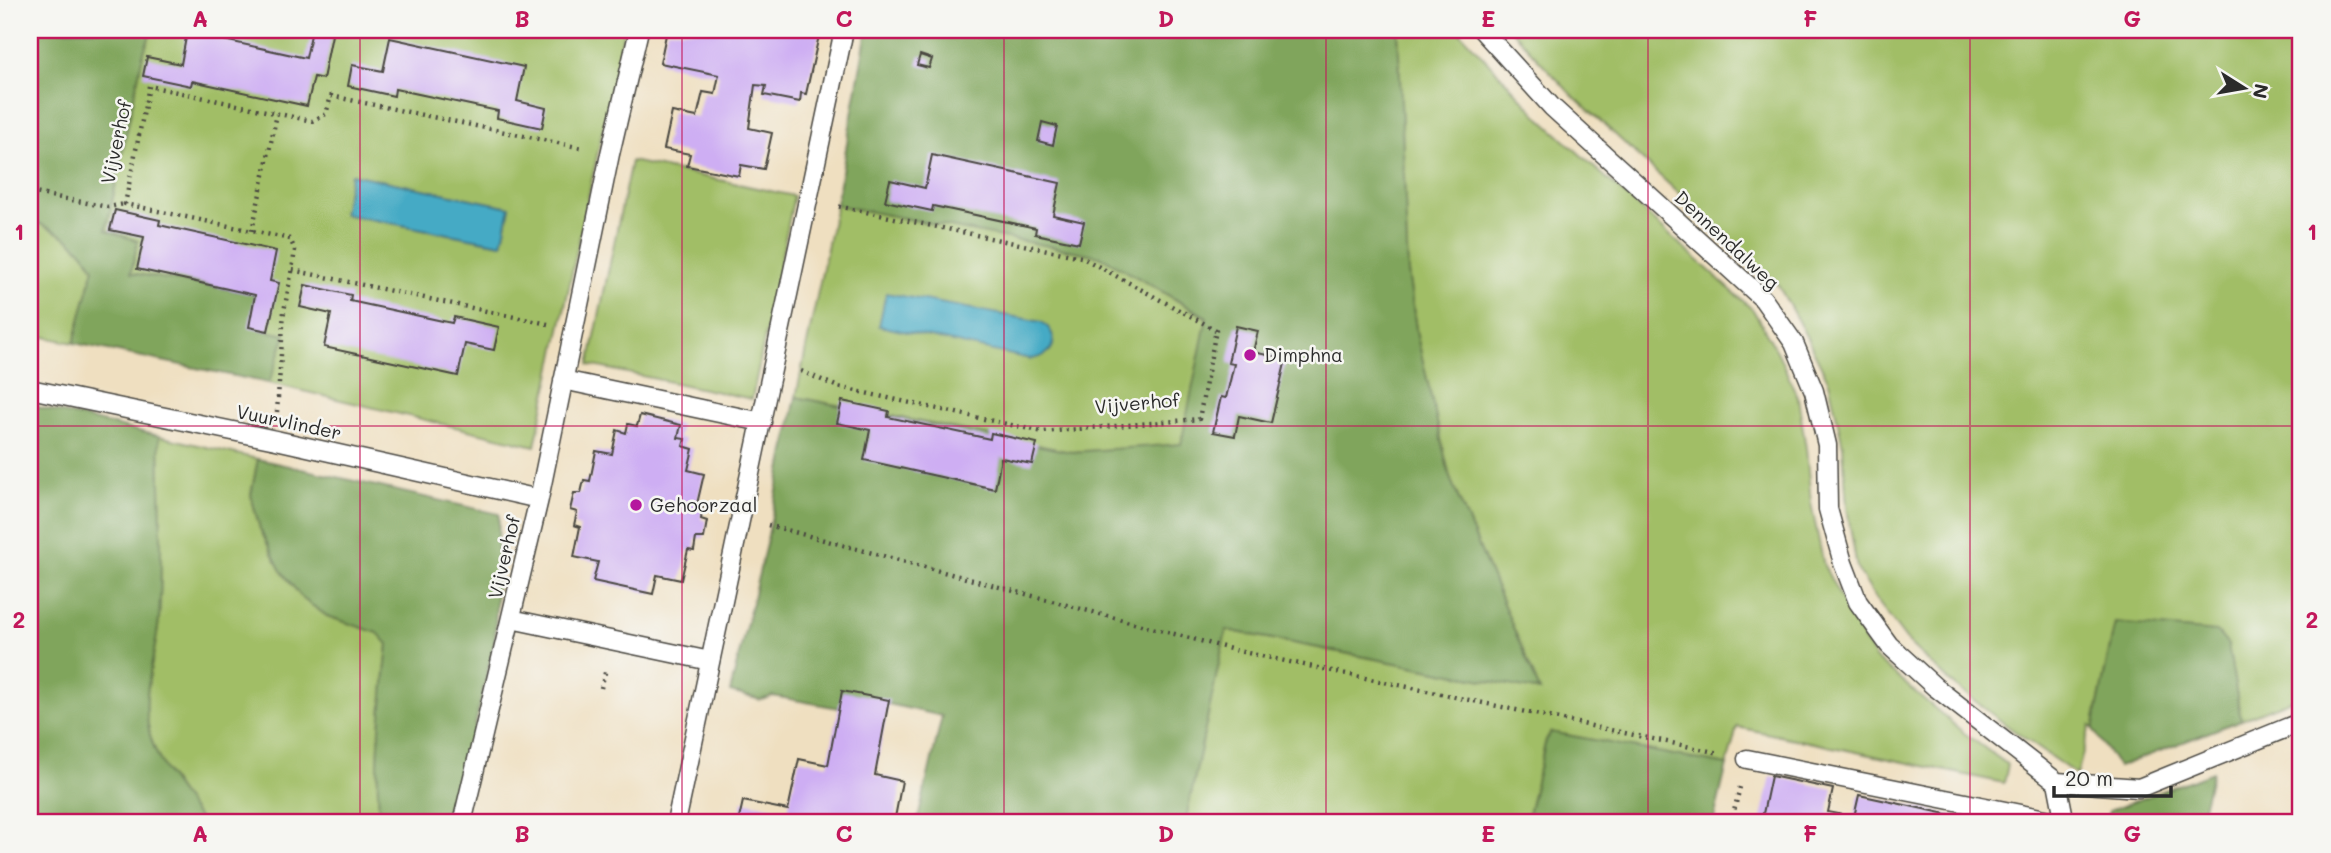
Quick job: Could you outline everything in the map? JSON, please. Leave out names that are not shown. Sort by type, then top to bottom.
[{"type":"lane","name":"Vijverhof","points":[[462,823],[539,499],[610,154],[639,30]]},
{"type":"lane","points":[[676,823],[844,30]]},
{"type":"lane","name":"Dennendalweg","points":[[1482,30],[1552,107],[1763,299],[1794,343],[1814,391],[1827,444],[1828,509],[1843,563],[1858,602],[1889,645],[1936,687],[2057,782]]},
{"type":"lane","points":[[563,380],[762,422]]},
{"type":"lane","name":"Vuurvlinder","points":[[30,389],[276,440],[539,499]]},
{"type":"lane","name":"Vijverhof","points":[[511,619],[710,661]]},
{"type":"lane","points":[[1747,759],[2065,823],[2057,782],[2139,788],[2301,722]]},
{"type":"path","name":"Vijverhof","points":[[292,270],[295,250],[290,239],[125,204],[149,86],[312,121],[326,114],[331,96],[610,154]]},
{"type":"path","points":[[252,231],[277,114]]},
{"type":"path","points":[[30,218],[35,193],[108,207],[125,204]]},
{"type":"path","name":"Vijverhof","points":[[775,360],[838,387],[1043,432],[1199,419],[1216,330],[1081,257],[808,200]]},
{"type":"path","points":[[276,440],[284,311],[292,270],[574,330]]},
{"type":"path","points":[[742,518],[1238,651],[1747,759],[1731,823]]},
{"type":"green space","points":[[30,30],[152,30],[143,54],[106,230],[138,241],[131,273],[269,296],[262,330],[286,335],[269,383],[74,343],[94,268],[74,243],[30,219]]},
{"type":"green space","points":[[152,30],[624,30],[535,446],[269,383],[285,335],[262,330],[269,296],[131,273],[106,231],[143,54]],"holes":[[[351,174],[510,207],[502,244],[343,214]]]},
{"type":"green space","points":[[867,30],[1398,30],[1408,272],[1417,336],[1450,478],[1540,691],[1226,630],[1185,823],[917,823],[942,716],[852,696],[850,710],[773,696],[761,700],[730,692],[767,540],[796,397],[1071,452],[1181,444],[1207,317],[1100,256],[836,205]]},
{"type":"green space","points":[[1398,30],[1458,30],[1542,120],[1753,310],[1778,353],[1798,398],[1811,503],[1824,566],[1846,608],[1875,658],[1964,733],[2008,765],[2004,783],[1737,727],[1727,765],[1551,732],[1546,740],[1526,823],[1185,823],[1226,630],[1540,691],[1450,478],[1417,336],[1408,272]]},
{"type":"green space","points":[[1511,30],[2301,30],[2301,696],[2241,720],[2228,645],[2115,623],[2093,729],[2090,726],[2077,775],[1948,680],[1909,643],[1857,569],[1847,508],[1843,446],[1829,382],[1778,285],[1568,91]]},
{"type":"green space","points":[[631,161],[794,196],[752,399],[589,365]]},
{"type":"green space","points":[[836,205],[1100,256],[1207,318],[1304,351],[1181,445],[1071,452],[796,397]]},
{"type":"green space","points":[[30,219],[74,243],[94,268],[74,343],[30,334]]},
{"type":"green space","points":[[30,405],[159,436],[160,596],[147,699],[148,725],[162,764],[202,823],[30,823],[30,623],[37,583],[30,582]]},
{"type":"green space","points":[[159,436],[258,459],[251,495],[260,529],[280,569],[302,598],[327,616],[379,633],[388,644],[378,764],[379,809],[383,823],[202,823],[162,765],[151,739],[147,712],[160,596]]},
{"type":"green space","points":[[258,459],[499,514],[495,638],[453,823],[383,823],[379,809],[378,764],[388,644],[378,633],[327,616],[302,598],[280,569],[260,529],[251,495]]},
{"type":"green space","points":[[2115,623],[2217,632],[2228,645],[2241,720],[2118,767],[2093,729]]},
{"type":"green space","points":[[1551,732],[1727,765],[1713,823],[1526,823],[1546,740]]},
{"type":"green space","points":[[2212,772],[2199,823],[2106,823],[2109,811]]},
{"type":"water","points":[[351,174],[510,207],[502,244],[343,214]]},
{"type":"water","points":[[886,293],[1042,322],[1052,334],[1053,345],[1045,354],[1030,359],[879,326]]},
{"type":"building","points":[[312,30],[333,30],[323,79],[314,77],[307,106],[192,81],[191,86],[143,76],[147,57],[181,64],[187,32],[306,58]]},
{"type":"building","points":[[667,30],[820,31],[806,94],[801,93],[800,102],[764,95],[766,86],[755,85],[749,128],[772,133],[764,169],[741,165],[739,176],[687,166],[690,154],[664,149],[672,112],[697,117],[703,92],[715,94],[719,75],[660,63]]},
{"type":"building","points":[[390,38],[524,67],[517,101],[546,108],[542,128],[497,118],[498,111],[395,89],[394,96],[348,86],[352,65],[383,71]]},
{"type":"building","points":[[920,55],[932,59],[929,68],[917,65]]},
{"type":"building","points":[[1042,122],[1057,126],[1053,145],[1038,141]]},
{"type":"building","points":[[932,155],[1060,183],[1053,215],[1084,222],[1079,243],[1035,234],[1036,228],[933,206],[932,211],[885,201],[890,180],[925,188]]},
{"type":"building","points":[[115,210],[160,220],[159,225],[276,251],[270,281],[279,283],[268,331],[249,327],[255,295],[137,269],[144,237],[110,230]]},
{"type":"building","points":[[305,285],[351,295],[350,301],[452,323],[454,317],[499,327],[494,350],[465,344],[458,376],[324,347],[331,314],[300,307]]},
{"type":"building","points":[[1236,326],[1258,331],[1253,352],[1286,359],[1271,423],[1239,416],[1235,436],[1213,432],[1221,397],[1226,398],[1234,364],[1228,363]]},
{"type":"building","points":[[842,401],[889,411],[888,417],[990,439],[991,433],[1037,443],[1032,464],[1001,458],[995,489],[864,460],[870,430],[837,423]]},
{"type":"building","name":"Gehoorzaal","points":[[640,415],[681,425],[678,438],[685,439],[683,446],[693,449],[688,470],[704,474],[697,504],[703,506],[701,519],[707,521],[704,538],[696,538],[694,551],[688,550],[681,580],[657,575],[653,594],[593,581],[598,562],[574,557],[580,527],[574,525],[577,512],[570,510],[574,493],[581,493],[584,480],[590,481],[596,451],[612,454],[617,430],[626,433],[628,424],[637,426]]},
{"type":"building","points":[[842,691],[889,700],[875,775],[902,781],[894,823],[815,823],[801,820],[800,823],[738,823],[743,801],[788,810],[799,759],[828,765]]},
{"type":"building","points":[[1771,776],[1833,789],[1828,812],[1854,817],[1859,795],[1988,823],[1761,823]]},
{"type":"place","name":"Dimphna","points":[[1250,355]]},
{"type":"place","name":"Gehoorzaal","points":[[636,505]]}]
